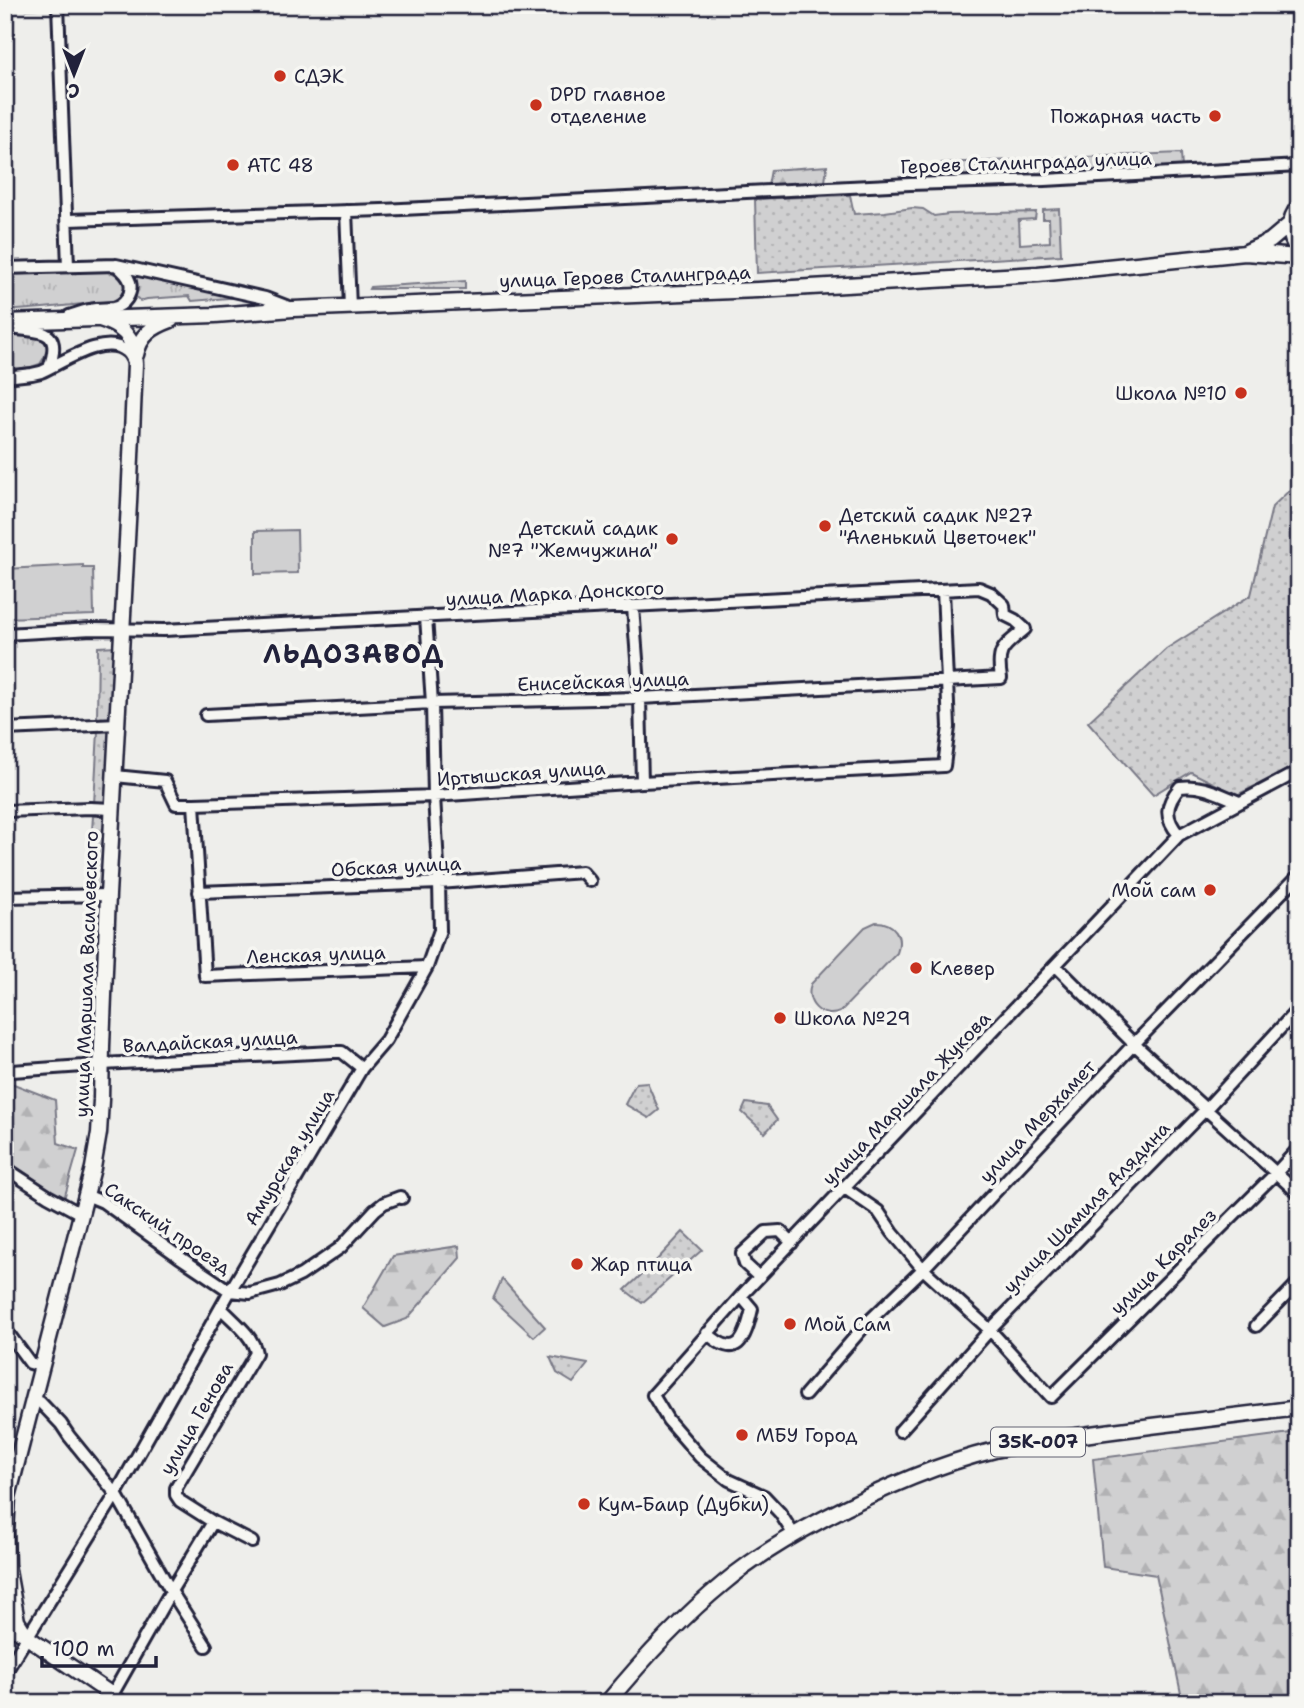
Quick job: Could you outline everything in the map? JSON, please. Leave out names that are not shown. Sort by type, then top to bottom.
[{"type":"main road","points":[[1299,206],[1289,225],[1299,255]]},
{"type":"main road","name":"улица Героев Сталинграда","points":[[1245,253],[1270,241],[1289,225]]},
{"type":"main road","name":"улица Героев Сталинграда","points":[[5,325],[59,319],[215,315],[293,309],[758,290],[1038,274],[1245,253],[1299,255]]},
{"type":"main road","points":[[135,364],[141,340],[149,331],[157,325],[184,316]]},
{"type":"main road","name":"улица Маршала Василевского","points":[[27,1637],[16,1621],[7,1570],[7,1497],[93,1168],[102,1100],[108,895],[135,364],[133,345],[127,335],[113,323],[97,318]]},
{"type":"main road","name":"35К-007","points":[[607,1703],[641,1662],[689,1613],[727,1580],[794,1535],[900,1481],[946,1464],[1052,1439],[1299,1408]]},
{"type":"main road","points":[[27,1637],[114,1700]]},
{"type":"street","points":[[58,5],[68,266]]},
{"type":"street","name":"Героев Сталинграда улица","points":[[346,211],[1299,166]]},
{"type":"street","points":[[68,220],[346,211],[350,307]]},
{"type":"street","points":[[59,319],[90,310],[114,308],[121,304],[127,298],[130,282],[116,265]]},
{"type":"street","points":[[5,268],[116,265],[265,298],[293,309]]},
{"type":"street","points":[[5,325],[18,330],[40,330],[48,335],[54,351],[50,368]]},
{"type":"street","points":[[5,377],[32,374],[50,368],[101,345],[127,351],[135,364]]},
{"type":"street","name":"улица Марка Донского","points":[[5,634],[242,626],[979,588],[1004,605],[1005,615],[1025,629],[1000,652],[1001,678]]},
{"type":"street","points":[[943,590],[947,680]]},
{"type":"street","points":[[633,607],[640,698],[642,782]]},
{"type":"street","name":"Амурская улица","points":[[5,1673],[116,1494],[230,1291],[362,1068],[386,1040],[427,967],[440,930],[432,703],[426,617]]},
{"type":"street","name":"Енисейская улица","points":[[206,715],[432,703],[640,698],[1001,678]]},
{"type":"street","name":"Иртышская улица","points":[[194,804],[434,796],[944,766],[949,727],[947,680]]},
{"type":"street","points":[[5,729],[118,724]]},
{"type":"street","name":"улица Маршала Жукова","points":[[794,1535],[780,1513],[764,1496],[729,1480],[700,1457],[668,1420],[653,1395],[741,1296],[1184,832],[1299,771]]},
{"type":"street","points":[[115,776],[165,781],[176,804],[194,804],[199,892]]},
{"type":"street","points":[[1184,832],[1170,825],[1168,811],[1172,797],[1180,788],[1205,788],[1239,802]]},
{"type":"street","points":[[5,811],[113,809]]},
{"type":"street","name":"Обская улица","points":[[199,892],[439,883],[582,872],[590,881]]},
{"type":"street","name":"улица Мерхамет","points":[[805,1395],[868,1322],[923,1269],[1134,1044],[1299,875]]},
{"type":"street","name":"Ленская улица","points":[[199,892],[205,976],[427,967]]},
{"type":"street","points":[[5,897],[108,895]]},
{"type":"street","points":[[1056,967],[1134,1044],[1299,1194]]},
{"type":"street","name":"улица Шамиля Алядина","points":[[900,1431],[990,1330],[1206,1109],[1299,1008]]},
{"type":"street","name":"Валдайская улица","points":[[9,1075],[102,1063],[333,1052],[342,1052],[362,1068]]},
{"type":"street","points":[[5,1059],[9,1075]]},
{"type":"street","name":"улица Каралез","points":[[990,1330],[1051,1397],[1299,1148]]},
{"type":"street","name":"Сакский проезд","points":[[5,1168],[81,1214]]},
{"type":"street","points":[[844,1187],[878,1211],[923,1269],[990,1330]]},
{"type":"street","name":"Сакский проезд","points":[[86,1195],[103,1202],[230,1291]]},
{"type":"street","points":[[230,1291],[250,1293],[264,1290],[301,1275],[340,1248],[384,1203],[402,1198]]},
{"type":"street","points":[[760,1278],[745,1265],[742,1254],[766,1232],[780,1231],[792,1243]]},
{"type":"street","points":[[1256,1326],[1299,1282]]},
{"type":"street","points":[[707,1333],[721,1345],[737,1345],[743,1337],[752,1309],[741,1296]]},
{"type":"street","name":"улица Генова","points":[[221,1308],[251,1340],[256,1353],[176,1488],[176,1495],[180,1501],[213,1522],[252,1542]]},
{"type":"street","points":[[5,1329],[30,1363],[41,1366]]},
{"type":"street","points":[[33,1400],[40,1402],[61,1424],[116,1494],[206,1646]]},
{"type":"street","points":[[114,1700],[171,1591],[213,1522]]},
{"type":"street","points":[[5,1626],[27,1637]]},
{"type":"green space","points":[[1181,153],[1182,168],[947,178],[942,163]]},
{"type":"green space","points":[[827,166],[825,182],[768,186],[771,170]]},
{"type":"green space","points":[[850,195],[854,214],[912,208],[923,209],[934,216],[1036,212],[1035,219],[1019,220],[1020,244],[1050,242],[1049,219],[1043,219],[1043,210],[1059,209],[1061,255],[757,273],[755,199]]},
{"type":"green space","points":[[110,271],[124,282],[125,286],[123,293],[113,301],[5,311],[5,274]]},
{"type":"green space","points":[[133,272],[241,297],[192,301],[189,296],[140,301],[133,294]]},
{"type":"green space","points":[[465,281],[465,289],[369,289],[370,287]]},
{"type":"green space","points":[[32,335],[45,342],[47,350],[40,364],[5,370],[5,336]]},
{"type":"green space","points":[[1299,481],[1299,764],[1237,795],[1191,772],[1153,795],[1088,722],[1166,649],[1251,595],[1272,507]]},
{"type":"green space","points":[[297,530],[298,573],[255,574],[255,531]]},
{"type":"green space","points":[[83,565],[83,568],[93,568],[94,615],[5,618],[5,569]]},
{"type":"green space","points":[[116,646],[113,719],[97,719],[98,647]]},
{"type":"green space","points":[[98,731],[113,731],[108,804],[94,804]]},
{"type":"green space","points":[[93,816],[107,816],[103,888],[88,892]]},
{"type":"green space","points":[[876,922],[888,924],[896,931],[899,941],[897,953],[840,1012],[821,1012],[810,998],[811,984],[865,927]]},
{"type":"green space","points":[[647,1082],[659,1110],[649,1118],[625,1104],[636,1083]]},
{"type":"green space","points":[[11,1083],[55,1100],[58,1143],[78,1150],[64,1199],[5,1159],[5,1092]]},
{"type":"green space","points":[[746,1103],[767,1106],[777,1120],[765,1133],[742,1112]]},
{"type":"green space","points":[[683,1232],[702,1250],[642,1303],[625,1290],[654,1263]]},
{"type":"green space","points":[[459,1246],[460,1258],[407,1319],[385,1327],[363,1308],[393,1256]]},
{"type":"green space","points":[[502,1279],[545,1327],[534,1337],[493,1299]]},
{"type":"green space","points":[[550,1357],[588,1364],[573,1383],[557,1373]]},
{"type":"green space","points":[[1299,1432],[1299,1703],[1183,1703],[1156,1575],[1103,1567],[1093,1459]]},
{"type":"railway","points":[[5,8],[72,5]]},
{"type":"railway","points":[[396,5],[407,5]]},
{"type":"place","name":"СДЭК","points":[[280,76]]},
{"type":"place","name":"DPD главное отделение","points":[[536,105]]},
{"type":"place","name":"Пожарная часть","points":[[1215,116]]},
{"type":"place","name":"АТС 48","points":[[233,165]]},
{"type":"place","name":"Школа №10","points":[[1241,393]]},
{"type":"place","name":"Детский садик №27 \"Аленький Цветочек\"","points":[[825,526]]},
{"type":"place","name":"Детский садик №7 \"Жемчужина\"","points":[[672,539]]},
{"type":"place","name":"Мой сам","points":[[1210,890]]},
{"type":"place","name":"Клевер","points":[[916,968]]},
{"type":"place","name":"Школа №29","points":[[780,1018]]},
{"type":"place","name":"Жар птица","points":[[577,1264]]},
{"type":"place","name":"Мой Сам","points":[[790,1324]]},
{"type":"place","name":"МБУ Город","points":[[742,1435]]},
{"type":"place","name":"Кум-Баир (Дубки)","points":[[584,1504]]},
{"type":"district","name":"ЛЬДОЗАВОД","points":[[354,654]]}]
